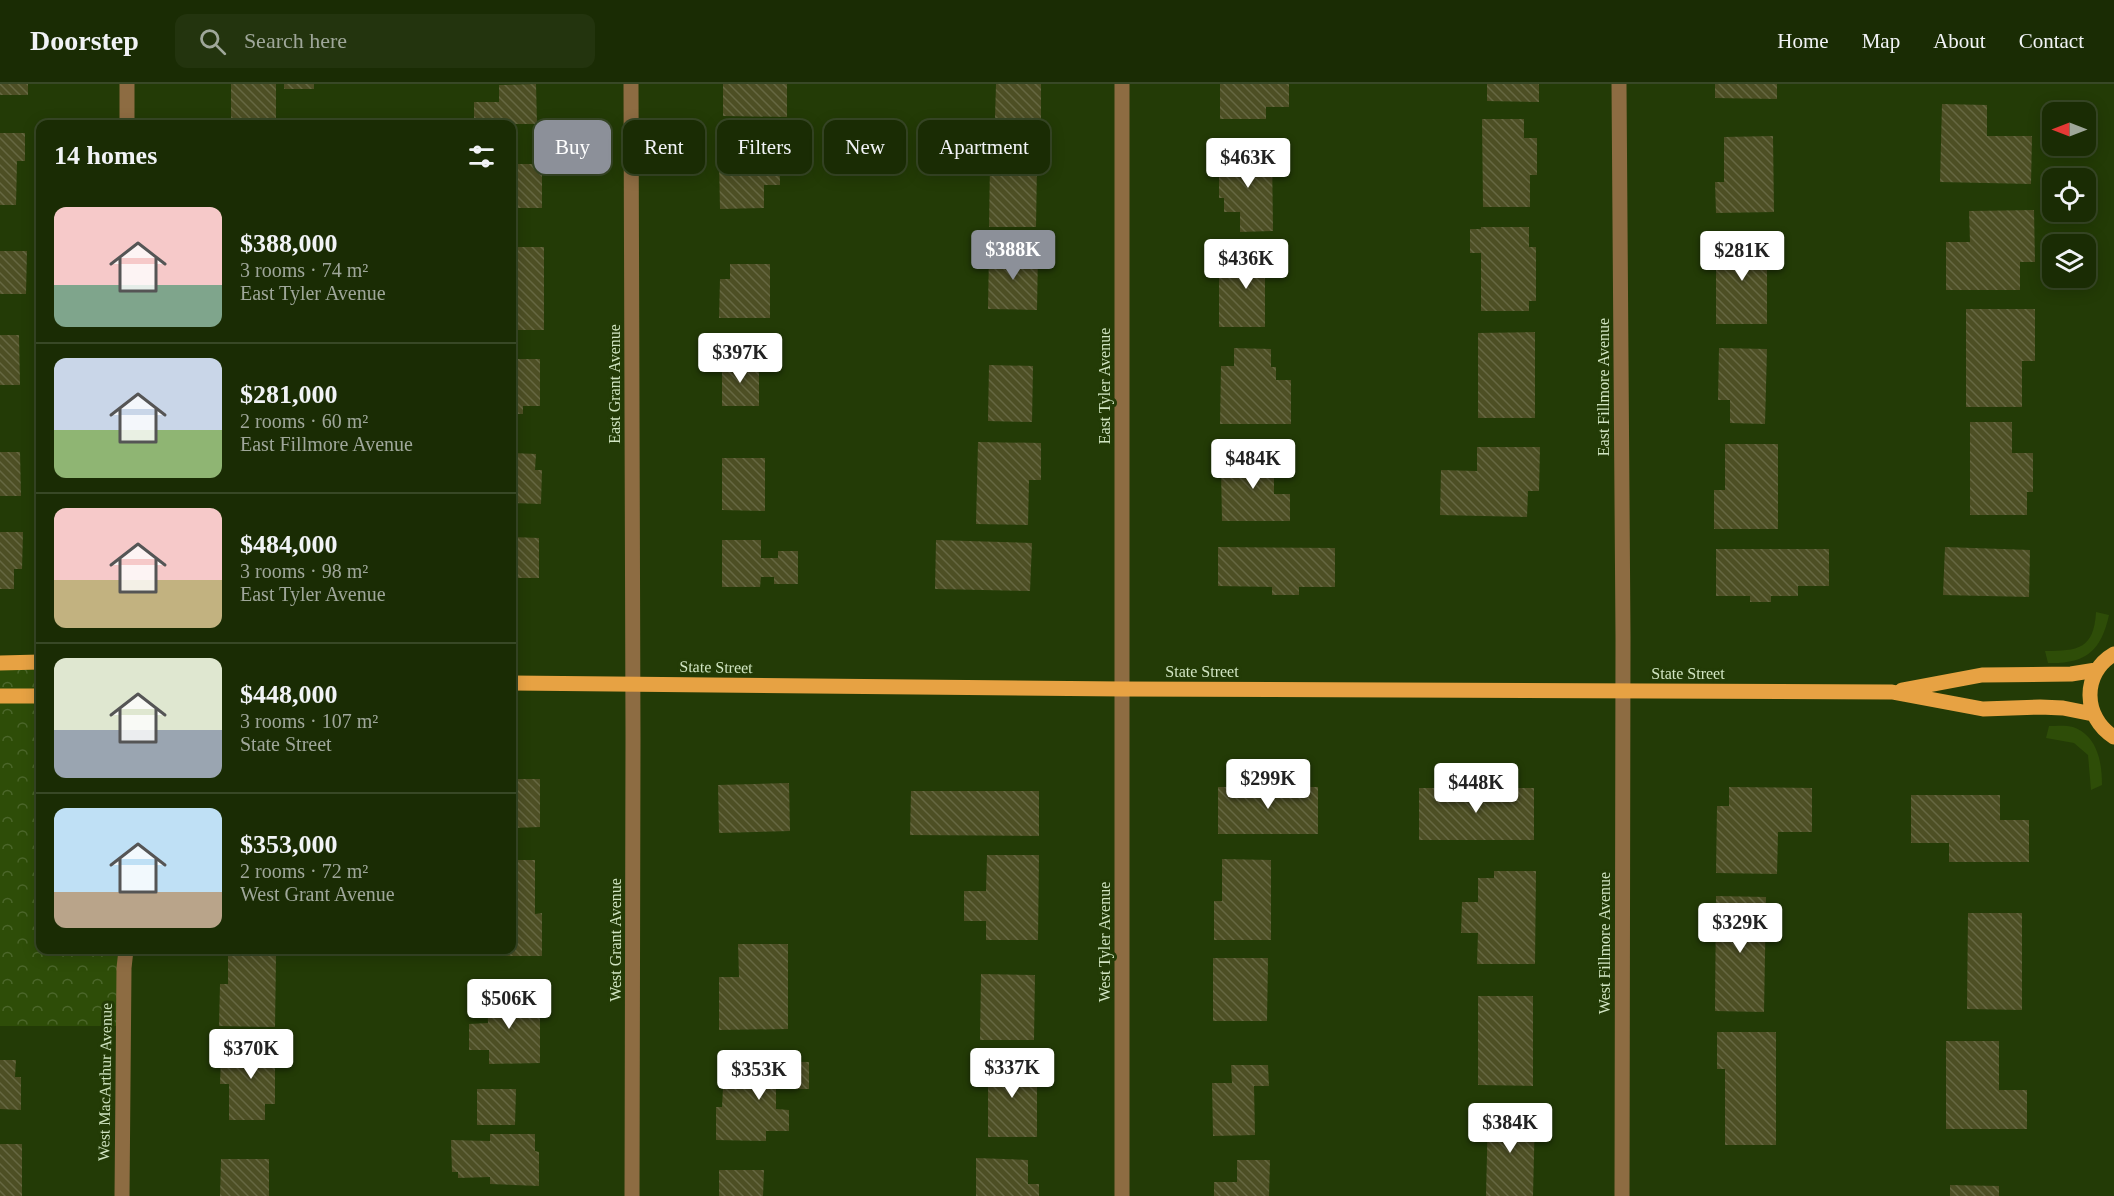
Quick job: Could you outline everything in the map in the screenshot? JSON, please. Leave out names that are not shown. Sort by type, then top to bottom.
[{"type":"main road","points":[[2113,740],[2093,714],[2090,701],[2091,686],[2096,670],[2105,659],[2114,654]]},
{"type":"main road","points":[[0,663],[36,662]]},
{"type":"main road","name":"State Street","points":[[1892,692],[1982,675],[2071,674],[2096,670]]},
{"type":"main road","name":"State Street","points":[[516,683],[1122,689],[1892,692],[1983,709],[2063,708],[2093,714]]},
{"type":"main road","points":[[0,696],[36,696]]},
{"type":"street","points":[[127,84],[127,120]]},
{"type":"street","name":"East Grant Avenue","points":[[632,84],[632,684]]},
{"type":"street","name":"East Tyler Avenue","points":[[1122,84],[1122,689]]},
{"type":"street","name":"East Fillmore Avenue","points":[[1619,84],[1623,690]]},
{"type":"street","name":"West Grant Avenue","points":[[632,684],[632,1196]]},
{"type":"street","name":"West Tyler Avenue","points":[[1122,689],[1122,1196]]},
{"type":"street","name":"West Fillmore Avenue","points":[[1622,1196],[1623,690]]},
{"type":"street","name":"West MacArthur Avenue","points":[[122,954],[124,968]]},
{"type":"street","name":"West MacArthur Avenue","points":[[122,1196],[126,954]]},
{"type":"green space","points":[[2096,612],[2109,615],[2101,638],[2090,653],[2072,661],[2048,663],[2045,651],[2067,650],[2088,641],[2095,624]]},
{"type":"green space","points":[[36,662],[36,954],[126,954],[123,1026],[0,1026],[0,663]]},
{"type":"green space","points":[[2049,726],[2073,727],[2088,737],[2097,751],[2102,785],[2091,790],[2088,755],[2074,743],[2046,738]]},
{"type":"building","points":[[0,84],[28,84],[28,95],[0,95]]},
{"type":"building","points":[[231,84],[276,84],[276,120],[231,120]]},
{"type":"building","points":[[284,84],[314,84],[314,89],[284,89]]},
{"type":"building","points":[[536,84],[537,120],[534,120],[534,124],[516,124],[516,120],[474,120],[474,102],[499,102],[499,85]]},
{"type":"building","points":[[723,84],[787,84],[787,117],[723,116]]},
{"type":"building","points":[[996,84],[1041,84],[1041,119],[995,118]]},
{"type":"building","points":[[1220,84],[1289,84],[1289,107],[1266,107],[1266,119],[1220,119]]},
{"type":"building","points":[[1487,84],[1539,84],[1539,102],[1487,101]]},
{"type":"building","points":[[1715,84],[1777,84],[1777,99],[1715,98]]},
{"type":"building","points":[[1942,104],[1987,105],[1987,136],[2032,136],[2031,184],[1940,182]]},
{"type":"building","points":[[1482,119],[1524,119],[1524,138],[1537,138],[1537,175],[1530,175],[1530,207],[1483,207]]},
{"type":"building","points":[[0,133],[25,133],[25,161],[17,161],[16,205],[0,205]]},
{"type":"building","points":[[1773,136],[1774,212],[1716,213],[1715,182],[1724,182],[1724,137]]},
{"type":"building","points":[[1272,152],[1273,231],[1240,232],[1240,212],[1224,212],[1224,198],[1219,198],[1219,153]]},
{"type":"building","points":[[516,164],[534,164],[534,174],[542,174],[542,208],[516,208]]},
{"type":"building","points":[[719,174],[780,174],[780,185],[764,185],[764,208],[720,209]]},
{"type":"building","points":[[990,174],[1037,174],[1036,227],[989,227]]},
{"type":"building","points":[[2034,210],[2035,262],[2020,262],[2020,290],[1946,290],[1946,242],[1970,242],[1969,211]]},
{"type":"building","points":[[1481,227],[1529,227],[1529,247],[1536,247],[1536,301],[1529,301],[1529,311],[1481,311],[1481,253],[1470,253],[1470,229],[1481,229]]},
{"type":"building","points":[[1716,240],[1767,240],[1767,324],[1716,324]]},
{"type":"building","points":[[516,247],[544,247],[544,330],[516,330]]},
{"type":"building","points":[[0,251],[27,251],[26,294],[0,294]]},
{"type":"building","points":[[989,252],[1038,252],[1037,310],[988,309]]},
{"type":"building","points":[[1237,252],[1277,252],[1277,275],[1265,275],[1265,327],[1219,327],[1219,271],[1237,271]]},
{"type":"building","points":[[730,264],[770,264],[770,318],[719,318],[720,279],[730,279]]},
{"type":"building","points":[[1966,309],[2035,309],[2035,361],[2022,361],[2022,407],[1966,407]]},
{"type":"building","points":[[1535,332],[1535,418],[1478,418],[1478,333]]},
{"type":"building","points":[[0,335],[19,335],[20,385],[0,385]]},
{"type":"building","points":[[1234,348],[1271,349],[1271,367],[1276,367],[1276,380],[1291,380],[1291,424],[1220,424],[1221,366],[1234,366]]},
{"type":"building","points":[[1719,348],[1767,349],[1765,424],[1730,423],[1730,400],[1718,400]]},
{"type":"building","points":[[516,359],[540,359],[540,406],[523,406],[523,414],[516,414]]},
{"type":"building","points":[[722,362],[759,362],[759,406],[722,406]]},
{"type":"building","points":[[989,365],[1033,366],[1032,422],[988,421]]},
{"type":"building","points":[[1970,422],[2012,422],[2012,453],[2033,453],[2033,492],[2027,492],[2027,515],[1970,515]]},
{"type":"building","points":[[978,442],[1041,443],[1041,480],[1029,480],[1028,525],[976,524]]},
{"type":"building","points":[[1725,444],[1778,444],[1778,529],[1714,529],[1714,490],[1725,490]]},
{"type":"building","points":[[1477,447],[1540,447],[1539,491],[1528,491],[1527,517],[1440,515],[1441,470],[1477,471]]},
{"type":"building","points":[[1274,450],[1274,494],[1290,494],[1290,521],[1222,521],[1221,468],[1235,468],[1235,451]]},
{"type":"building","points":[[0,452],[20,452],[21,496],[0,496]]},
{"type":"building","points":[[516,453],[536,454],[535,470],[542,470],[541,504],[516,503]]},
{"type":"building","points":[[722,458],[765,458],[765,511],[722,510]]},
{"type":"building","points":[[0,532],[23,532],[22,569],[14,569],[14,589],[0,589]]},
{"type":"building","points":[[516,537],[539,538],[539,578],[516,578]]},
{"type":"building","points":[[722,540],[761,540],[761,558],[778,558],[778,551],[798,551],[798,584],[774,584],[774,577],[761,577],[760,587],[722,587]]},
{"type":"building","points":[[936,540],[1032,543],[1030,591],[935,589]]},
{"type":"building","points":[[1218,547],[1335,548],[1335,587],[1299,587],[1299,595],[1272,595],[1272,587],[1218,586]]},
{"type":"building","points":[[1945,547],[2030,550],[2029,597],[1943,595]]},
{"type":"building","points":[[1716,549],[1829,549],[1829,586],[1798,586],[1798,596],[1771,596],[1771,602],[1750,602],[1750,596],[1716,596]]},
{"type":"building","points":[[516,779],[540,779],[540,827],[516,828]]},
{"type":"building","points":[[789,783],[790,831],[719,833],[718,785]]},
{"type":"building","points":[[1218,787],[1318,787],[1318,834],[1218,834]]},
{"type":"building","points":[[1729,787],[1812,788],[1812,832],[1778,832],[1777,874],[1716,873],[1717,806],[1729,806]]},
{"type":"building","points":[[1419,788],[1534,788],[1534,840],[1419,840]]},
{"type":"building","points":[[911,791],[1039,791],[1039,836],[910,835]]},
{"type":"building","points":[[1911,795],[2000,795],[2000,820],[2029,820],[2029,862],[1949,862],[1949,843],[1911,843]]},
{"type":"building","points":[[987,855],[1039,855],[1038,940],[986,940],[986,921],[964,921],[964,891],[986,891]]},
{"type":"building","points":[[1222,859],[1271,860],[1271,940],[1214,940],[1214,901],[1222,901]]},
{"type":"building","points":[[516,860],[535,860],[535,914],[542,913],[542,956],[484,956],[484,954],[516,954]]},
{"type":"building","points":[[1494,871],[1536,871],[1535,964],[1477,964],[1478,933],[1461,933],[1462,902],[1478,902],[1478,878],[1494,878]]},
{"type":"building","points":[[1716,896],[1766,897],[1764,1012],[1715,1011]]},
{"type":"building","points":[[1968,913],[2022,913],[2022,1010],[1967,1009]]},
{"type":"building","points":[[738,944],[788,944],[788,1029],[719,1030],[719,977],[739,977]]},
{"type":"building","points":[[228,956],[276,956],[275,1027],[219,1026],[220,984],[228,984]]},
{"type":"building","points":[[1213,958],[1268,958],[1267,1021],[1213,1021]]},
{"type":"building","points":[[981,974],[1035,975],[1034,1040],[980,1040]]},
{"type":"building","points":[[487,993],[531,993],[532,1011],[540,1011],[540,1063],[489,1064],[489,1050],[469,1050],[469,1024],[488,1023]]},
{"type":"building","points":[[1478,996],[1533,996],[1533,1086],[1478,1085]]},
{"type":"building","points":[[1717,1032],[1776,1032],[1776,1145],[1725,1145],[1725,1069],[1717,1069]]},
{"type":"building","points":[[1946,1041],[1999,1041],[1999,1090],[2027,1090],[2027,1129],[1946,1129]]},
{"type":"building","points":[[230,1048],[288,1049],[288,1066],[275,1066],[275,1104],[265,1104],[265,1120],[229,1120],[229,1084],[220,1084],[221,1057],[229,1057]]},
{"type":"building","points":[[0,1060],[16,1060],[15,1077],[21,1077],[21,1110],[0,1109]]},
{"type":"building","points":[[749,1061],[809,1062],[809,1089],[776,1089],[776,1109],[789,1110],[789,1131],[766,1131],[766,1141],[716,1140],[716,1107],[722,1107],[723,1088],[749,1088]]},
{"type":"building","points":[[988,1061],[1037,1061],[1037,1137],[988,1137]]},
{"type":"building","points":[[1231,1065],[1268,1065],[1269,1086],[1254,1086],[1255,1135],[1213,1136],[1212,1083],[1232,1083]]},
{"type":"building","points":[[477,1089],[516,1089],[515,1125],[477,1125]]},
{"type":"building","points":[[1488,1112],[1535,1113],[1533,1196],[1486,1196]]},
{"type":"building","points":[[490,1134],[535,1134],[535,1151],[539,1152],[539,1186],[490,1184],[490,1177],[458,1178],[458,1172],[452,1172],[451,1140],[490,1141]]},
{"type":"building","points":[[0,1144],[22,1144],[22,1196],[0,1196]]},
{"type":"building","points":[[976,1158],[1028,1160],[1028,1184],[1039,1184],[1039,1196],[976,1196]]},
{"type":"building","points":[[221,1159],[269,1159],[269,1196],[220,1196]]},
{"type":"building","points":[[1237,1160],[1270,1160],[1269,1196],[1214,1196],[1214,1182],[1237,1182]]},
{"type":"building","points":[[719,1170],[764,1170],[763,1196],[719,1196]]},
{"type":"building","points":[[1950,1185],[1999,1186],[1999,1196],[1950,1196]]}]
